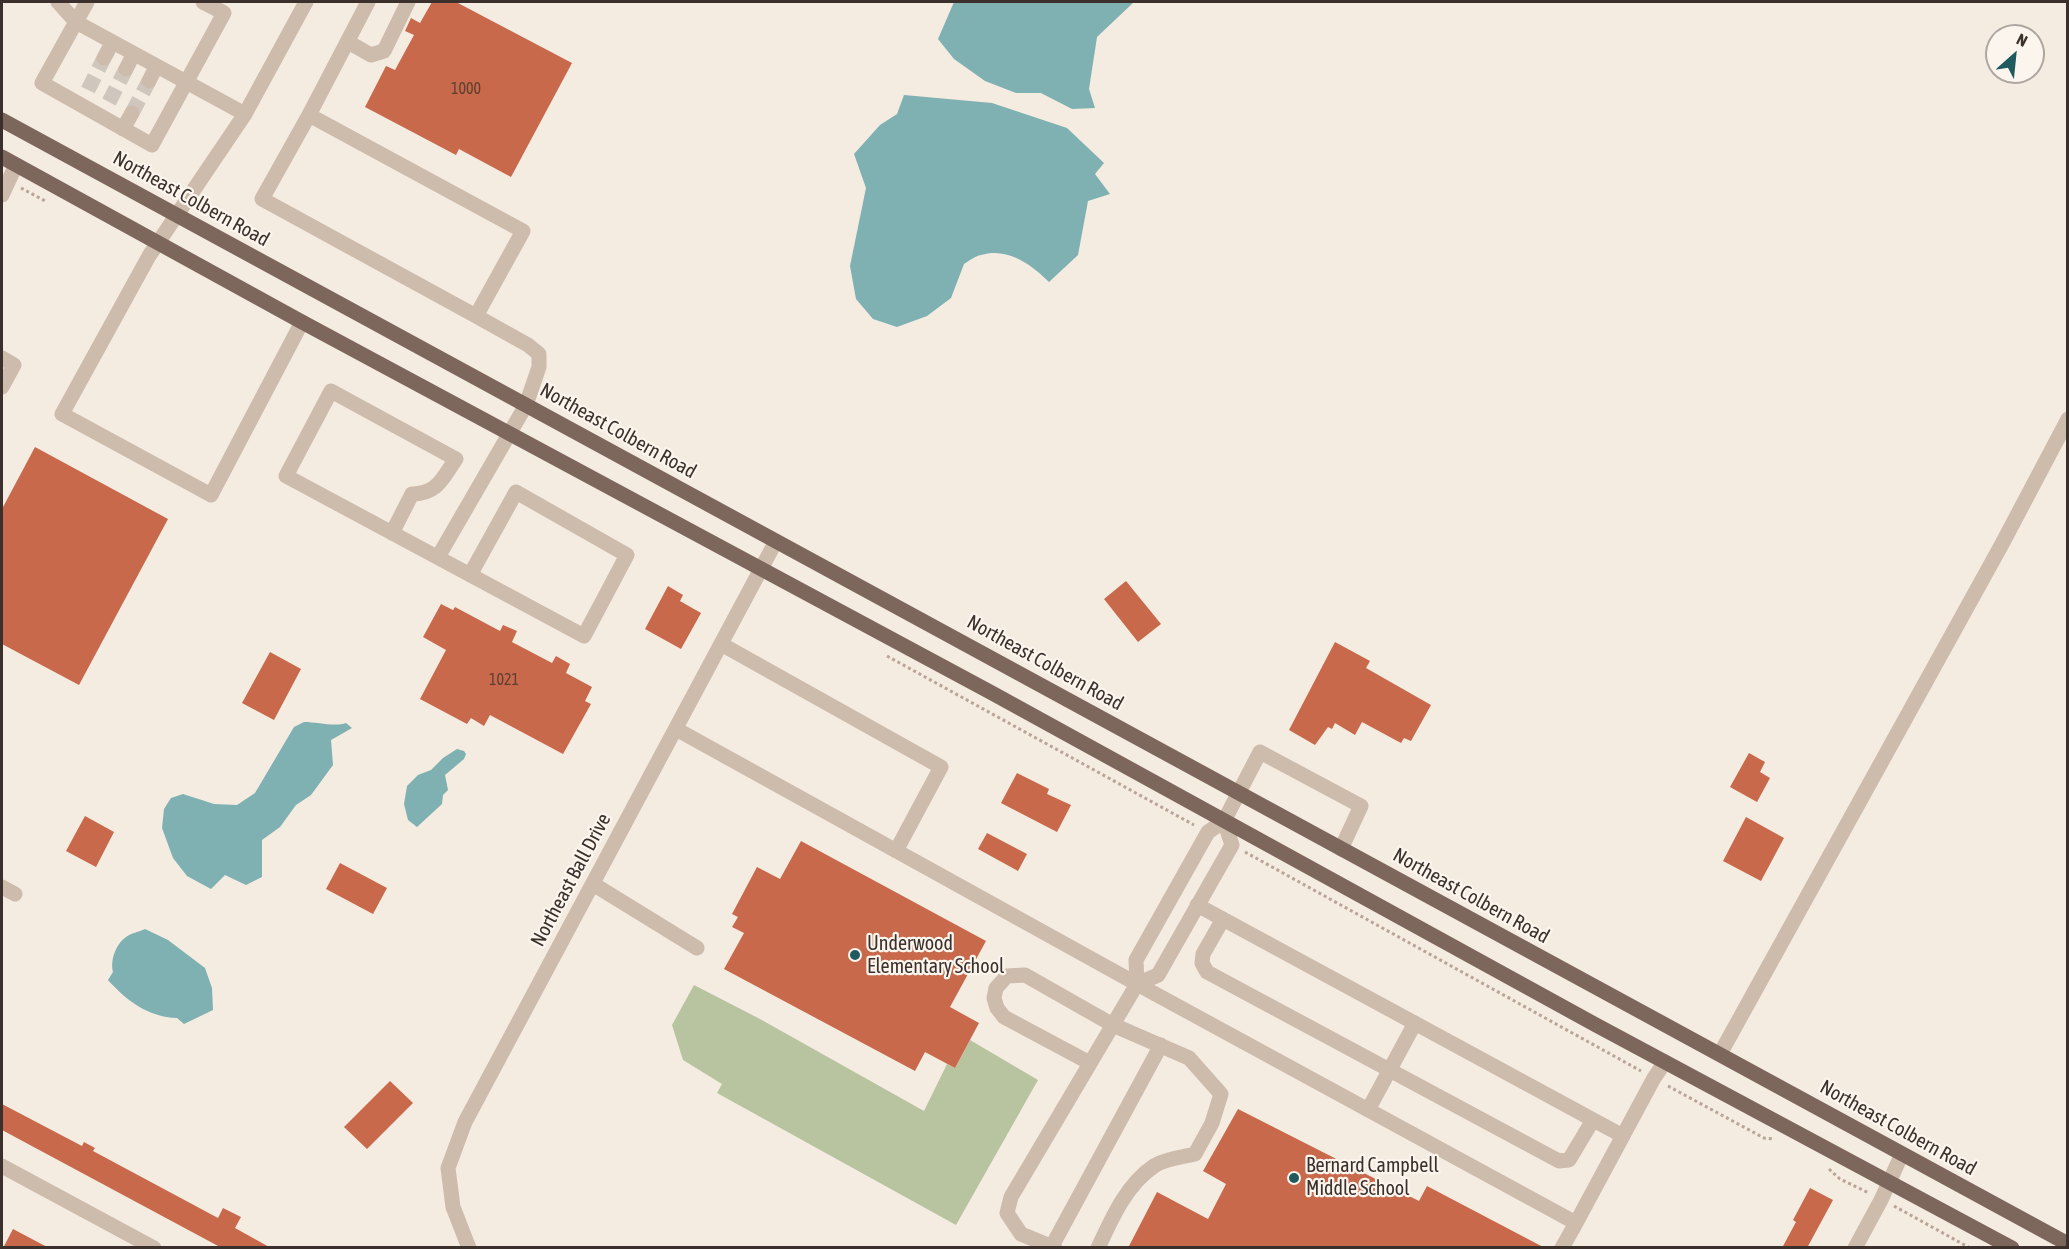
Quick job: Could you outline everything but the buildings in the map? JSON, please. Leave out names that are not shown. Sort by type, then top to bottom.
[{"type":"main road","name":"Northeast Colbern Road","points":[[2,120],[2067,1244]]},
{"type":"main road","points":[[2,157],[1665,1062],[2012,1248]]},
{"type":"street","points":[[58,2],[76,22],[245,114]]},
{"type":"street","points":[[87,2],[42,83],[152,145],[224,13],[203,2]]},
{"type":"street","points":[[302,322],[211,495],[62,414],[158,243],[245,114],[306,2]]},
{"type":"street","points":[[368,2],[262,199],[528,345],[539,354],[539,367],[526,405],[438,557]]},
{"type":"street","points":[[348,42],[371,55],[384,51],[408,2]]},
{"type":"street","points":[[104,58],[112,43]]},
{"type":"street","points":[[126,69],[134,55]]},
{"type":"street","points":[[149,81],[156,67]]},
{"type":"street","points":[[80,104],[88,90]]},
{"type":"street","points":[[102,116],[109,102]]},
{"type":"street","points":[[123,129],[132,114]]},
{"type":"street","points":[[309,115],[523,231],[476,316]]},
{"type":"street","points":[[2,195],[16,165]]},
{"type":"street","points":[[2,358],[14,365],[2,387]]},
{"type":"street","points":[[392,533],[412,494],[434,490],[456,459],[331,391],[286,476],[392,533],[470,574],[584,636],[627,555],[516,492],[470,574]]},
{"type":"street","points":[[1720,1054],[2002,544],[2067,419]]},
{"type":"street","name":"Northeast Ball Drive","points":[[470,1248],[453,1207],[448,1168],[465,1122],[776,541]]},
{"type":"street","points":[[721,644],[940,766],[897,851]]},
{"type":"street","points":[[676,729],[1576,1223]]},
{"type":"street","points":[[1166,1047],[1053,1247],[1021,1234],[1006,1213],[1011,1197],[1137,984],[1136,960],[1208,832],[1224,821],[1260,752],[1361,806],[1341,849]]},
{"type":"street","points":[[1137,984],[1158,975],[1232,845],[1224,821]]},
{"type":"street","points":[[593,884],[697,948]]},
{"type":"street","points":[[1197,906],[1623,1136]]},
{"type":"street","points":[[1223,920],[1203,954],[1202,963],[1207,972],[1559,1161],[1569,1160],[1593,1120]]},
{"type":"street","points":[[1090,1063],[1004,1017],[997,1008],[994,998],[996,988],[1007,976],[1024,975],[1113,1024],[1189,1058],[1221,1094],[1212,1124],[1195,1154],[1155,1165],[1132,1185],[1098,1248]]},
{"type":"street","points":[[1368,1110],[1415,1023]]},
{"type":"street","points":[[1563,1248],[1654,1078],[1665,1062]]},
{"type":"street","points":[[1855,1248],[1902,1154]]},
{"type":"street","points":[[2,1166],[154,1248]]},
{"type":"path","points":[[9,181],[49,203]]},
{"type":"path","points":[[887,656],[1208,832]]},
{"type":"path","points":[[1232,845],[1764,1138],[1782,1140]]},
{"type":"path","points":[[1822,1163],[1840,1179],[1970,1248]]},
{"type":"green space","points":[[694,985],[760,1019],[924,1111],[947,1064],[955,1068],[970,1040],[1038,1080],[956,1225],[717,1093],[722,1084],[683,1060],[672,1025]]},
{"type":"water","points":[[954,2],[1134,2],[1097,37],[1089,89],[1095,108],[1072,109],[1041,93],[1016,93],[985,81],[954,59],[938,39]]},
{"type":"water","points":[[904,95],[992,103],[1067,128],[1104,163],[1095,174],[1110,194],[1088,201],[1078,255],[1049,282],[1018,259],[1000,253],[991,253],[977,256],[964,264],[951,298],[927,316],[897,327],[873,319],[856,299],[850,266],[866,188],[854,154],[880,125],[897,114]]},
{"type":"water","points":[[304,722],[346,723],[352,728],[331,740],[333,765],[311,795],[296,805],[280,827],[262,840],[262,877],[246,885],[225,875],[211,889],[187,876],[173,858],[162,828],[164,809],[171,798],[183,794],[214,804],[237,805],[255,793],[294,727]]},
{"type":"water","points":[[457,749],[466,754],[464,759],[445,775],[448,790],[443,795],[442,804],[417,827],[408,820],[404,804],[407,786],[418,775],[431,770]]},
{"type":"water","points":[[145,929],[168,940],[205,968],[212,988],[213,1010],[184,1024],[177,1018],[147,1011],[123,995],[108,980],[113,972],[113,957],[119,944],[128,936]]},
{"type":"tunnel","points":[[88,90],[104,58]]},
{"type":"tunnel","points":[[109,102],[126,69]]},
{"type":"tunnel","points":[[132,113],[149,81]]},
{"type":"place","name":"Underwood Elementary School","points":[[855,955]]},
{"type":"place","name":"Bernard Campbell Middle School","points":[[1294,1178]]}]
